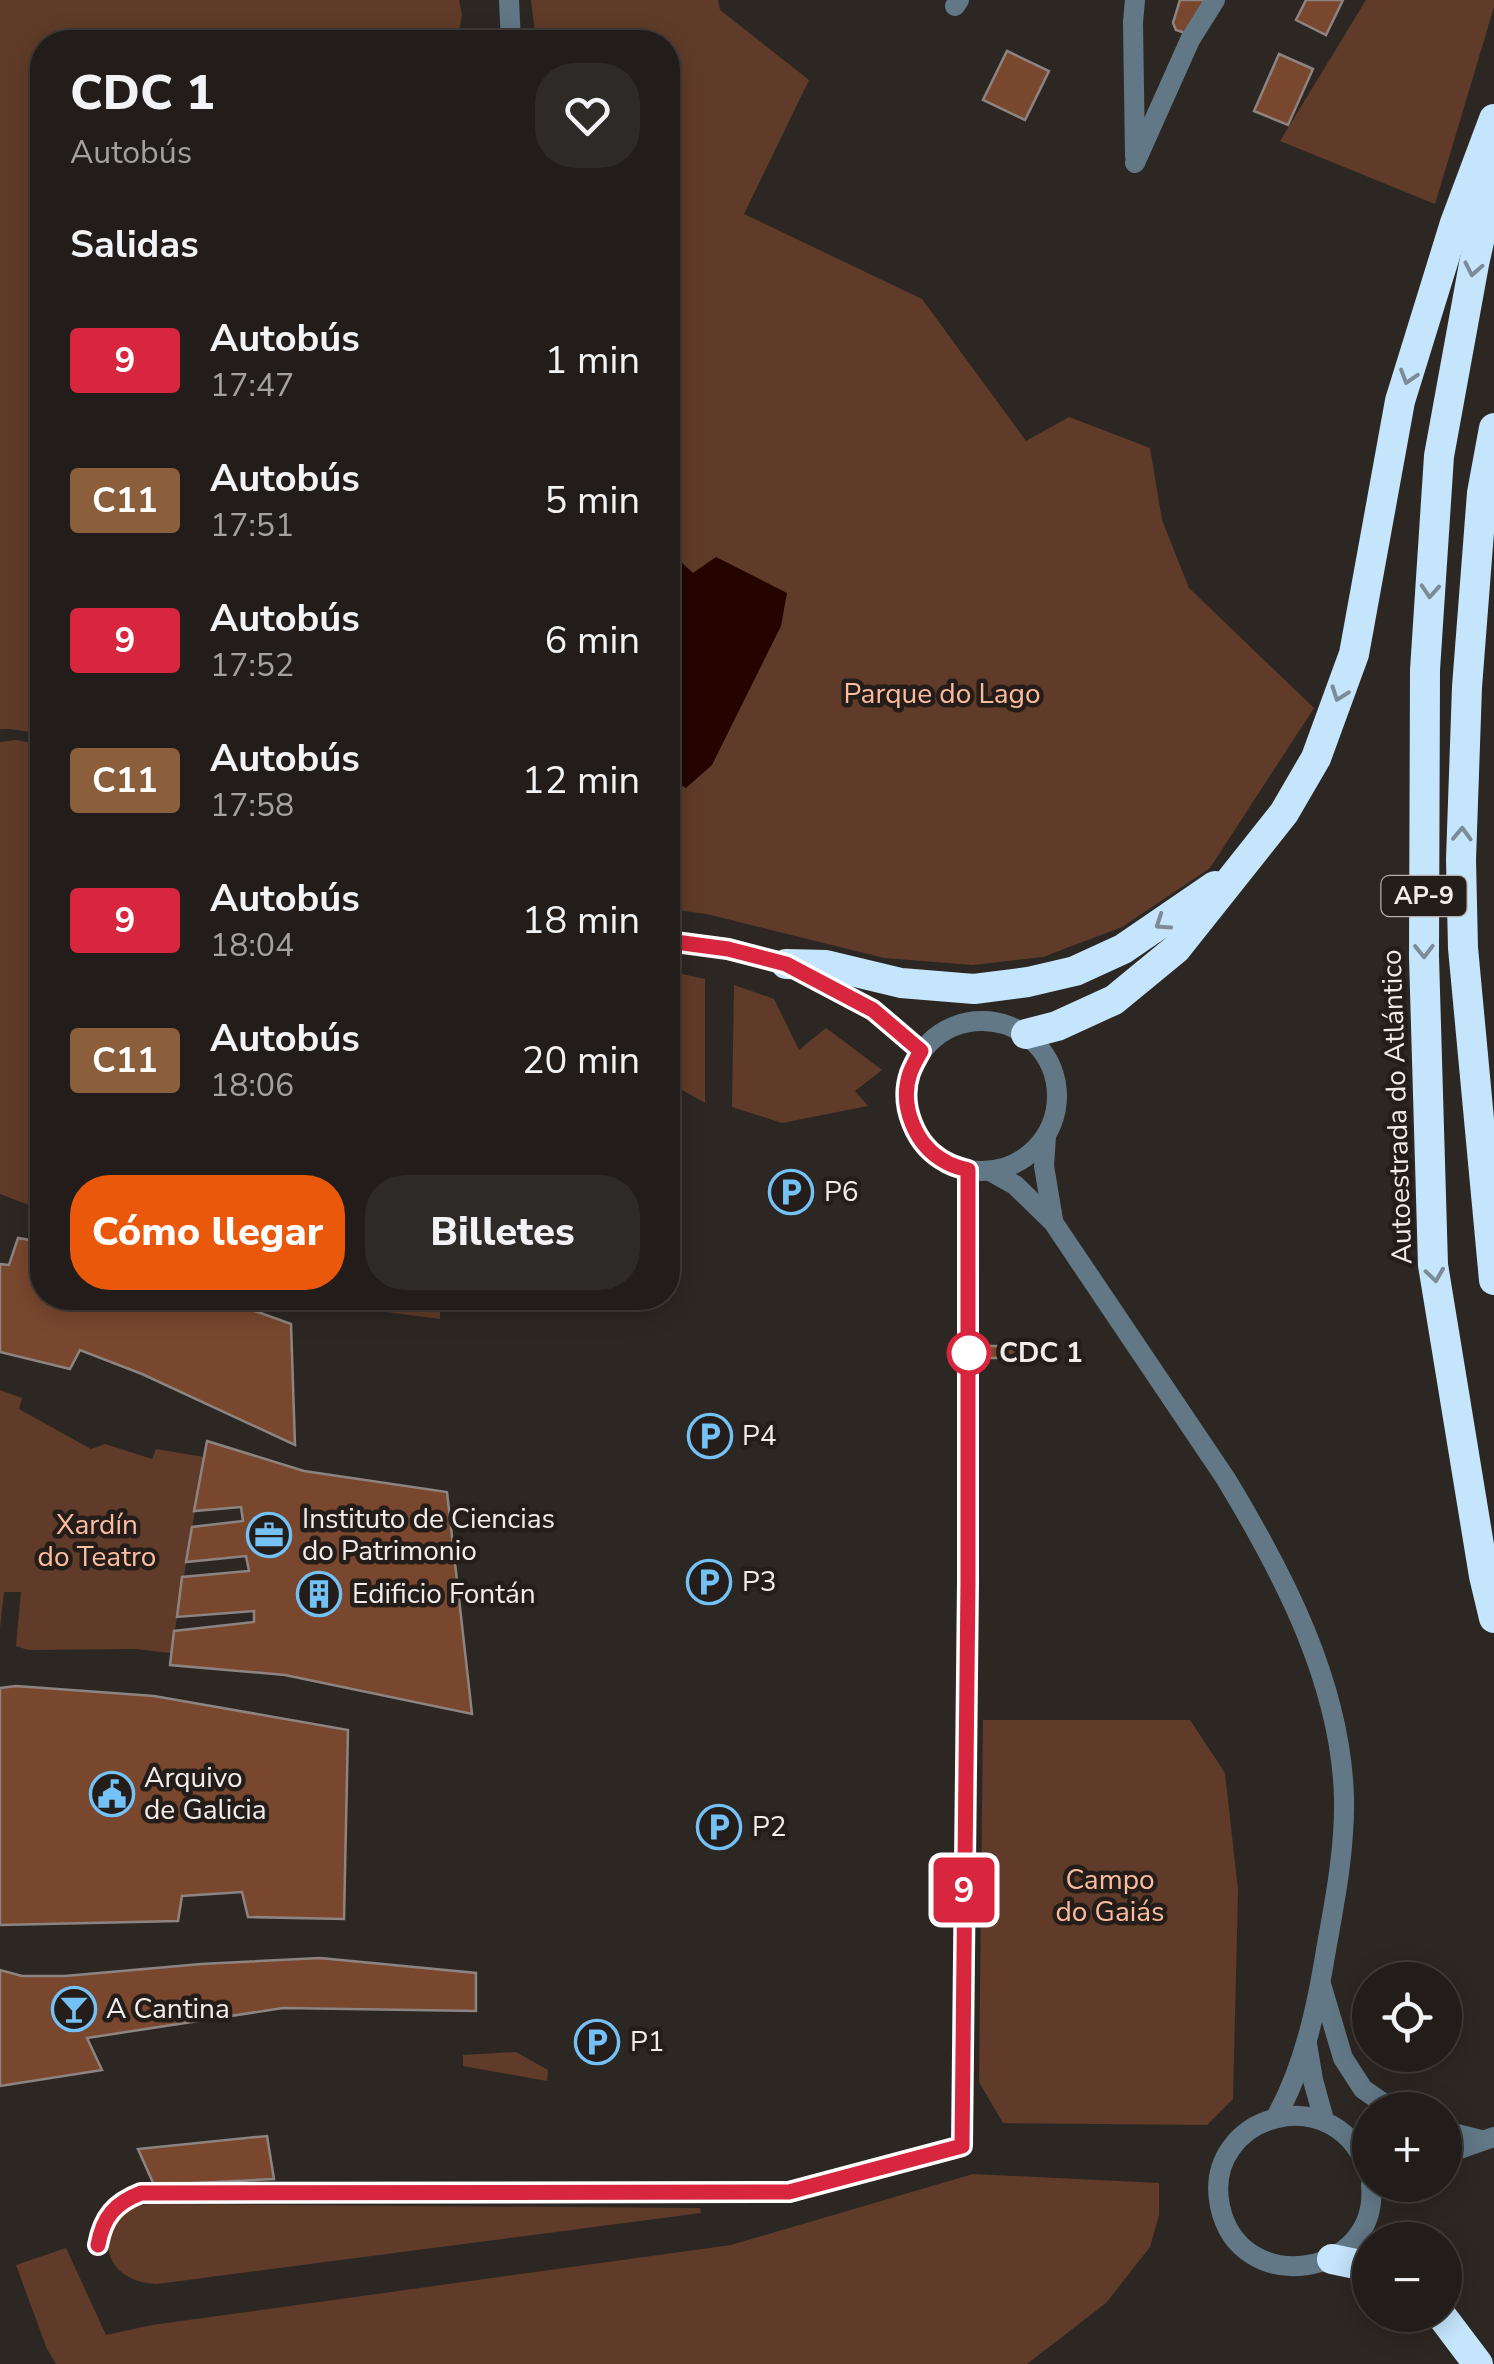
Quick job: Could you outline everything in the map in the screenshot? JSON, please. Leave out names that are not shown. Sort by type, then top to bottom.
[{"type":"highway","points":[[1026,1034],[1057,1026],[1114,1000],[1176,950],[1284,813],[1316,758],[1354,654],[1400,401],[1455,223],[1494,119]]},
{"type":"highway","name":"Autoestrada do Atlántico","points":[[1494,174],[1438,456],[1424,670],[1423,857],[1433,1265],[1494,1618]]},
{"type":"highway","name":"AP-9","points":[[1494,428],[1482,493],[1467,687],[1461,860],[1463,948],[1494,1280]]},
{"type":"highway","points":[[786,964],[826,965],[901,983],[974,989],[1028,982],[1075,971],[1123,950],[1242,868]]},
{"type":"highway","points":[[1463,948],[1494,1077]]},
{"type":"highway","points":[[1332,2258],[1352,2263]]},
{"type":"highway","points":[[1454,2332],[1478,2364]]},
{"type":"street","points":[[509,0],[510,30]]},
{"type":"street","points":[[1135,0],[1135,163],[1190,40],[1216,0]]},
{"type":"street","points":[[680,943],[728,949],[786,964],[873,1010],[921,1051]]},
{"type":"street","points":[[982,1020],[1005,1024],[1026,1034],[1042,1050],[1053,1070],[1058,1092],[1056,1115],[1046,1136],[1032,1153],[1012,1165],[990,1171],[968,1170],[944,1162],[926,1146],[912,1125],[906,1100],[909,1074],[921,1051],[938,1034],[958,1024],[982,1020]]},
{"type":"street","points":[[1046,1136],[1044,1166],[1053,1222]]},
{"type":"street","points":[[990,1171],[1016,1185],[1053,1222],[1226,1479],[1276,1568],[1314,1652],[1330,1704],[1344,1799],[1339,1874],[1307,2040],[1276,2117]]},
{"type":"street","points":[[1321,1982],[1342,2058],[1367,2092]]},
{"type":"street","points":[[1307,2040],[1312,2080],[1324,2120]]},
{"type":"street","points":[[1352,2140],[1324,2120],[1300,2115],[1276,2117],[1254,2126],[1236,2142],[1224,2163],[1218,2183],[1219,2204],[1237,2241],[1257,2258],[1281,2267],[1307,2267],[1332,2258],[1352,2242],[1366,2220],[1368,2202]]},
{"type":"street","points":[[1462,2134],[1488,2139]]},
{"type":"street","points":[[1462,2148],[1488,2139]]},
{"type":"green space","points":[[0,0],[459,0],[459,30],[30,30],[30,732],[0,729]]},
{"type":"green space","name":"Parque do Lago","points":[[531,0],[718,0],[720,10],[809,80],[744,214],[922,299],[1026,441],[1069,417],[1150,448],[1162,520],[1189,588],[1314,708],[1210,868],[1122,927],[1043,957],[973,965],[884,958],[680,911],[680,30],[535,30]]},
{"type":"green space","points":[[1366,0],[1494,0],[1435,204],[1280,141]]},
{"type":"green space","points":[[0,742],[30,743],[30,1205],[0,1194]]},
{"type":"green space","points":[[680,974],[705,979],[705,1103],[680,1089]]},
{"type":"green space","points":[[734,985],[774,999],[799,1050],[826,1028],[882,1070],[855,1091],[868,1106],[782,1123],[732,1107]]},
{"type":"green space","points":[[372,1310],[440,1310],[440,1319]]},
{"type":"green space","name":"Xardín do Teatro","points":[[0,1390],[22,1398],[19,1409],[91,1449],[105,1444],[152,1459],[156,1449],[204,1457],[171,1653],[135,1649],[28,1650],[16,1646],[21,1592],[4,1592],[0,1628]]},
{"type":"green space","name":"Campo do Gaiás","points":[[983,1720],[1190,1720],[1225,1773],[1238,1890],[1233,2099],[1207,2125],[1003,2123],[979,2082]]},
{"type":"green space","points":[[516,2052],[548,2070],[547,2081],[463,2066],[463,2055]]},
{"type":"green space","points":[[973,2174],[1159,2183],[1159,2215],[1150,2247],[1106,2303],[1027,2364],[56,2364],[16,2265],[66,2248],[106,2335],[152,2325],[731,2245]]},
{"type":"green space","points":[[147,2204],[700,2208],[701,2213],[157,2284],[122,2272],[112,2261],[108,2247],[117,2221]]},
{"type":"shaded area","points":[[716,557],[787,593],[781,626],[712,765],[686,788],[680,785],[680,561],[693,573]]},
{"type":"building","points":[[1180,0],[1204,0],[1191,35],[1176,30],[1173,23]]},
{"type":"building","points":[[1306,0],[1343,0],[1326,35],[1296,20]]},
{"type":"building","points":[[1007,51],[1049,71],[1025,120],[983,100]]},
{"type":"building","points":[[1279,54],[1313,69],[1288,125],[1254,111]]},
{"type":"building","points":[[18,1238],[30,1240],[30,1310],[252,1310],[291,1324],[295,1445],[142,1374],[80,1350],[70,1369],[0,1352],[0,1264],[9,1265]]},
{"type":"building","points":[[987,1346],[1017,1346],[1017,1358],[987,1358]]},
{"type":"building","name":"Edificio Fontán","points":[[207,1441],[304,1471],[447,1492],[472,1714],[285,1675],[170,1665],[174,1631],[254,1622],[254,1611],[177,1617],[182,1577],[249,1571],[246,1556],[186,1562],[192,1527],[243,1521],[241,1507],[194,1511]]},
{"type":"building","points":[[0,1688],[154,1696],[348,1730],[344,1919],[248,1917],[242,1892],[182,1896],[178,1921],[0,1925]]},
{"type":"building","points":[[320,1958],[476,1973],[476,2011],[283,2008],[87,2038],[102,2070],[0,2086],[0,1970],[22,1976],[65,1976]]},
{"type":"building","points":[[267,2136],[274,2179],[154,2185],[138,2149]]},
{"type":"bus line","name":"9","points":[[98,2245],[106,2218],[126,2198],[141,2193],[789,2192],[962,2146],[968,1170],[944,1162],[926,1146],[912,1125],[906,1100],[909,1074],[921,1051],[873,1010],[786,964],[750,953],[680,944]]},
{"type":"place","name":"P6","points":[[791,1192]]},
{"type":"place","name":"CDC 1","points":[[969,1353]]},
{"type":"place","name":"P4","points":[[710,1436]]},
{"type":"place","name":"Instituto de Ciencias do Patrimonio","points":[[269,1535]]},
{"type":"place","name":"P3","points":[[709,1582]]},
{"type":"place","name":"Edificio Fontán","points":[[319,1594]]},
{"type":"place","name":"Arquivo de Galicia","points":[[112,1794]]},
{"type":"place","name":"P2","points":[[719,1827]]},
{"type":"place","name":"A Cantina","points":[[74,2009]]},
{"type":"place","name":"P1","points":[[597,2042]]}]
